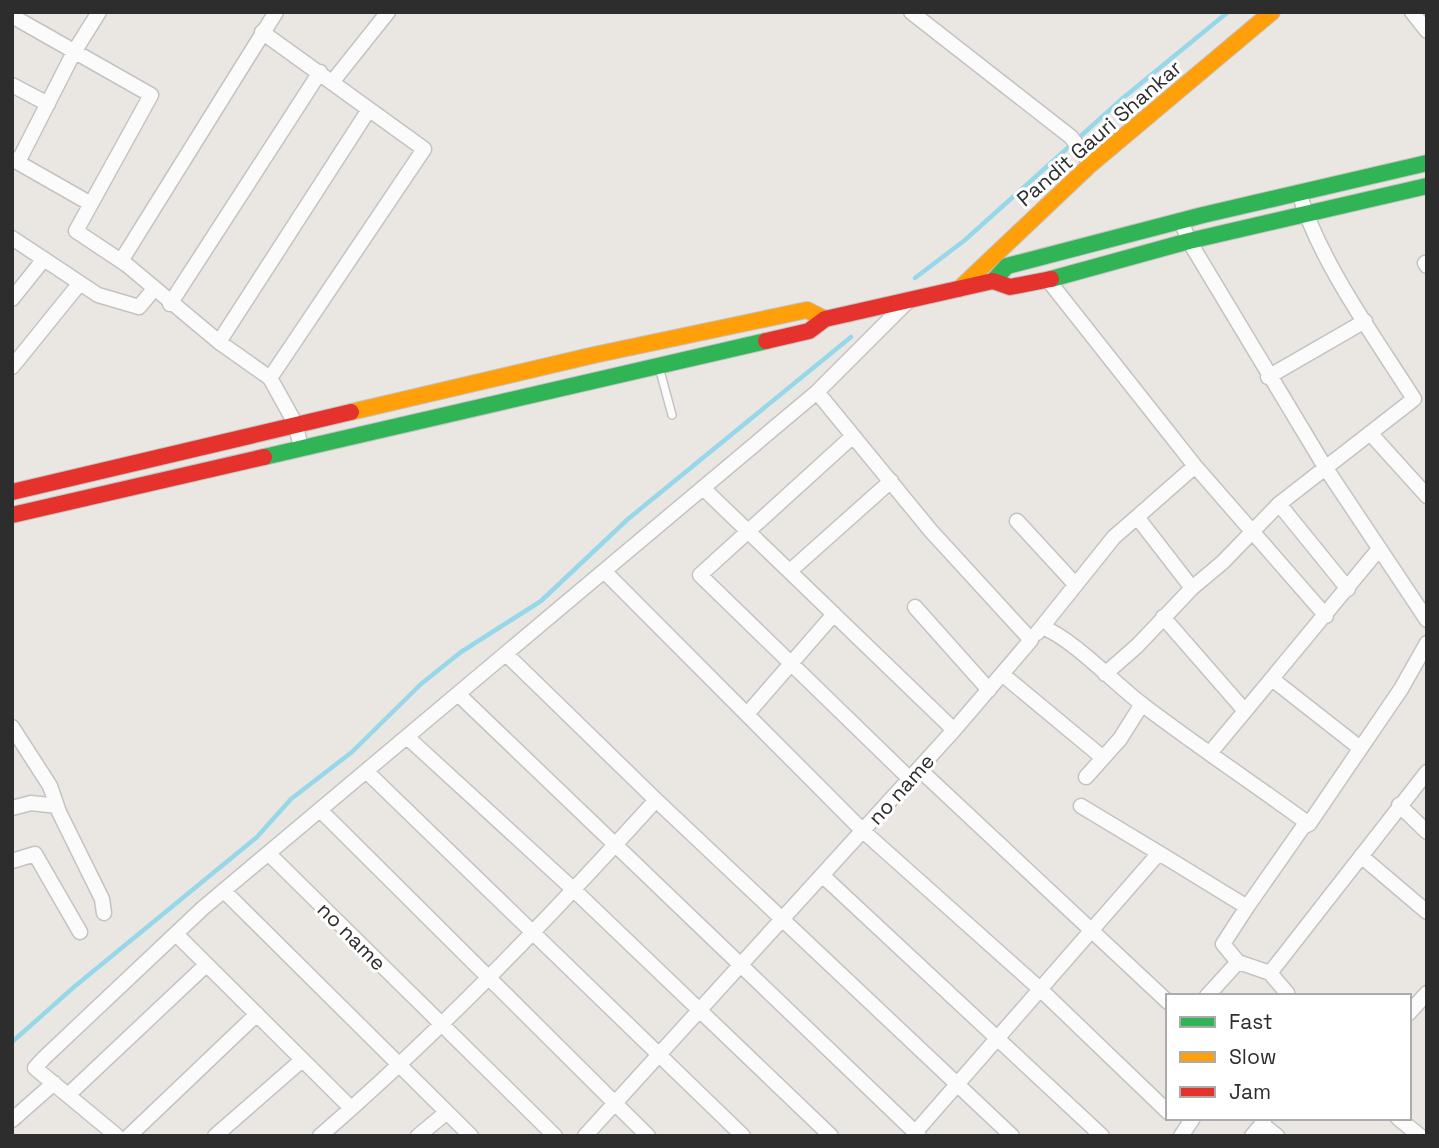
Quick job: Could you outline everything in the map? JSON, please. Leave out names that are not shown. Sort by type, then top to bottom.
[{"type":"main road","name":"Pandit Gauri Shankar","points":[[959,289],[1091,164],[1272,12]]},
{"type":"main road","points":[[993,281],[1007,266],[1181,221],[1427,163]]},
{"type":"main road","points":[[12,515],[809,331],[825,319],[993,281],[1010,287],[1048,280],[1189,241],[1427,186]]},
{"type":"main road","points":[[12,492],[295,423],[652,342],[807,310],[825,319]]},
{"type":"main road","points":[[417,395],[422,419]]},
{"type":"street","points":[[91,204],[15,161],[74,52],[99,12]]},
{"type":"street","points":[[121,261],[276,12]]},
{"type":"street","points":[[170,304],[326,76],[388,12]]},
{"type":"street","points":[[911,12],[1072,137],[1091,164]]},
{"type":"street","points":[[1412,12],[1427,31]]},
{"type":"street","points":[[12,16],[150,95],[76,231],[121,261],[170,304],[270,378],[295,423],[302,447]]},
{"type":"street","points":[[262,32],[326,76],[368,111],[425,149],[270,378]]},
{"type":"street","points":[[12,85],[48,104]]},
{"type":"street","points":[[219,342],[368,111]]},
{"type":"street","points":[[1105,674],[1137,646],[1192,588],[1223,562],[1279,504],[1414,399],[1365,321],[1305,214],[1299,193]]},
{"type":"street","points":[[1181,221],[1189,241],[1268,377],[1427,620]]},
{"type":"street","points":[[12,239],[98,295],[139,307],[154,289]]},
{"type":"street","points":[[12,299],[44,259]]},
{"type":"street","points":[[1048,280],[1195,466],[1326,617]]},
{"type":"street","points":[[12,367],[80,283]]},
{"type":"street","points":[[117,1136],[35,1068],[224,891],[817,392],[908,301]]},
{"type":"street","points":[[1268,377],[1365,321]]},
{"type":"street","points":[[817,392],[891,481],[1031,640]]},
{"type":"street","points":[[1370,433],[1427,496]]},
{"type":"street","points":[[853,436],[700,575],[792,662],[1166,1000]]},
{"type":"street","name":"no name","points":[[585,1136],[954,730],[1071,593],[1074,583],[1114,537],[1195,466]]},
{"type":"street","points":[[789,571],[891,481]]},
{"type":"street","points":[[703,488],[954,730]]},
{"type":"street","points":[[1279,504],[1348,589]]},
{"type":"street","points":[[1137,517],[1192,588]]},
{"type":"street","points":[[1017,521],[1074,583]]},
{"type":"street","points":[[1210,753],[1326,617],[1379,549]]},
{"type":"street","points":[[604,571],[863,831],[1040,989],[1166,1109]]},
{"type":"street","points":[[915,607],[989,690]]},
{"type":"street","points":[[748,713],[834,614]]},
{"type":"street","points":[[1163,617],[1245,711]]},
{"type":"street","points":[[1042,627],[1061,634],[1075,650],[1142,705],[1309,824]]},
{"type":"street","points":[[1286,994],[1270,973],[1238,962],[1223,944],[1401,689],[1427,643]]},
{"type":"street","points":[[506,654],[656,800],[1012,1136]]},
{"type":"street","points":[[1002,674],[1102,757]]},
{"type":"street","points":[[1272,679],[1360,748]]},
{"type":"street","points":[[458,694],[916,1135],[1159,853]]},
{"type":"street","points":[[1086,777],[1120,739],[1142,705]]},
{"type":"street","points":[[13,728],[50,786],[102,899],[104,913]]},
{"type":"street","points":[[407,737],[574,890],[831,1136]]},
{"type":"street","points":[[366,771],[743,1136]]},
{"type":"street","points":[[1270,973],[1427,772]]},
{"type":"street","points":[[320,1136],[400,1066],[442,1024],[574,890],[656,800]]},
{"type":"street","points":[[12,808],[31,803],[57,806]]},
{"type":"street","points":[[1399,805],[1427,832]]},
{"type":"street","points":[[1081,806],[1247,907]]},
{"type":"street","points":[[320,810],[613,1105],[648,1136]]},
{"type":"street","points":[[12,861],[35,854],[80,932]]},
{"type":"street","name":"no name","points":[[269,854],[555,1136]]},
{"type":"street","points":[[1361,856],[1427,912]]},
{"type":"street","points":[[822,875],[999,1037],[1102,1136]]},
{"type":"street","points":[[224,891],[471,1136]]},
{"type":"street","points":[[176,934],[351,1108]]},
{"type":"street","points":[[1209,994],[1238,962]]},
{"type":"street","points":[[68,1095],[206,965]]},
{"type":"street","points":[[1411,1011],[1427,993]]},
{"type":"street","points":[[129,1136],[257,1014]]},
{"type":"street","points":[[215,1136],[302,1060]]},
{"type":"street","points":[[12,1120],[54,1083]]},
{"type":"street","points":[[418,1136],[447,1112]]},
{"type":"street","points":[[1400,1120],[1420,1136]]},
{"type":"street","points":[[1252,1136],[1264,1121],[1277,1136]]},
{"type":"lane","points":[[652,342],[672,415]]},
{"type":"waterway","points":[[915,278],[965,240],[1123,98],[1228,12]]},
{"type":"waterway","points":[[12,1042],[74,987],[257,837],[291,799],[352,752],[421,684],[461,652],[541,601],[628,519],[851,337]]},
{"type":"traffic: fast","points":[[993,281],[1007,266],[1203,215],[1427,163]]},
{"type":"traffic: fast","points":[[1051,279],[1189,241],[1427,186]]},
{"type":"traffic: fast","points":[[264,457],[766,341]]},
{"type":"traffic: slow","points":[[959,289],[1091,164],[1272,12]]},
{"type":"traffic: slow","points":[[351,412],[594,355],[807,310],[825,319]]},
{"type":"traffic: jam","points":[[766,341],[809,331],[825,319],[993,281],[1010,287],[1051,279]]},
{"type":"traffic: jam","points":[[12,492],[351,412]]},
{"type":"traffic: jam","points":[[12,515],[264,457]]}]
